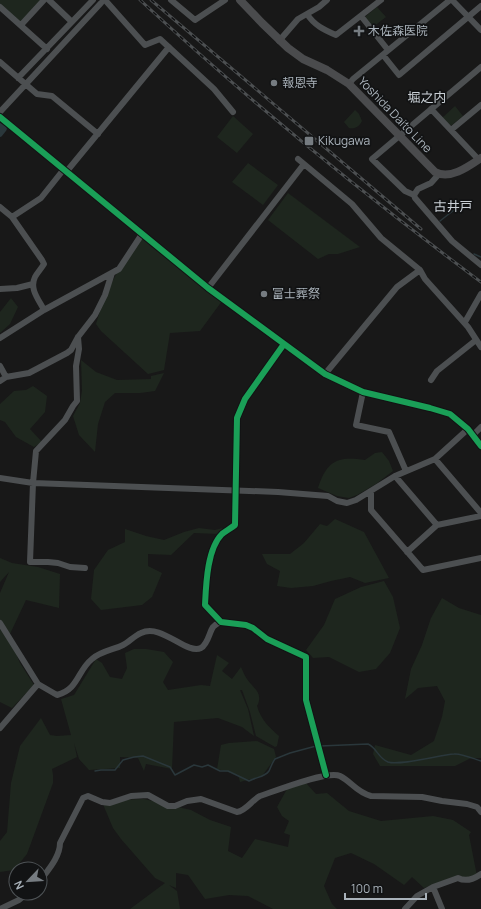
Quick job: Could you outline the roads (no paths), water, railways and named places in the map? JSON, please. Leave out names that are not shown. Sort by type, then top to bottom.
[{"type":"main road","name":"Yoshida Daito Line","points":[[240,0],[279,41],[303,59],[327,70],[349,84],[431,169],[439,174]]},
{"type":"main road","points":[[439,174],[444,176],[455,172],[480,159]]},
{"type":"street","points":[[21,25],[44,0]]},
{"type":"street","points":[[48,0],[72,22]]},
{"type":"street","points":[[18,78],[47,49],[91,0]]},
{"type":"street","points":[[171,0],[195,20],[225,0]]},
{"type":"street","points":[[279,41],[296,21],[319,7],[327,0]]},
{"type":"street","points":[[307,14],[319,27],[336,35],[381,0]]},
{"type":"street","points":[[349,84],[388,50],[451,0],[481,30]]},
{"type":"street","points":[[0,112],[103,1],[144,45],[160,39],[214,89],[233,112]]},
{"type":"street","points":[[383,55],[399,74],[481,6]]},
{"type":"street","points":[[0,7],[47,49]]},
{"type":"street","points":[[361,16],[388,50]]},
{"type":"street","points":[[12,217],[41,198],[98,134],[169,47]]},
{"type":"street","points":[[0,62],[24,85],[37,94],[52,96],[98,134]]},
{"type":"street","points":[[481,66],[372,158],[405,192],[414,195],[417,202],[452,241],[481,265]]},
{"type":"street","points":[[451,130],[481,105]]},
{"type":"street","points":[[431,108],[480,159]]},
{"type":"street","points":[[0,117],[208,288],[325,374],[363,392],[450,414],[473,435],[481,446]]},
{"type":"street","points":[[298,159],[352,204],[381,238],[420,270],[425,279],[464,322],[481,347]]},
{"type":"street","points":[[208,288],[304,164]]},
{"type":"street","points":[[414,195],[418,189],[431,183],[439,174]]},
{"type":"street","points":[[0,207],[12,217],[44,264],[35,277],[33,284],[35,294],[44,310]]},
{"type":"street","points":[[0,338],[44,310],[119,268],[142,234]]},
{"type":"street","points":[[325,374],[397,287],[420,270]]},
{"type":"street","points":[[0,381],[6,377],[29,373],[71,350],[78,337],[95,315],[105,295],[112,273]]},
{"type":"street","points":[[0,289],[17,288],[33,284]]},
{"type":"street","points":[[464,322],[481,294]]},
{"type":"street","points":[[78,337],[79,349],[76,366],[77,401],[72,406],[65,420],[36,451],[33,483],[30,562],[58,563],[70,568],[84,568]]},
{"type":"street","points":[[431,380],[437,371],[476,340]]},
{"type":"street","points":[[284,344],[245,399],[237,418],[235,525],[222,534],[217,541],[210,561],[206,581],[205,606],[221,622],[246,625],[253,628],[267,639],[306,657],[306,700],[326,775]]},
{"type":"street","points":[[0,366],[6,377]]},
{"type":"street","points":[[363,392],[356,425],[389,432],[406,471]]},
{"type":"street","points":[[473,435],[481,427]]},
{"type":"street","points":[[0,478],[33,483],[328,496],[337,501],[347,503],[356,500],[395,476],[435,459],[468,430]]},
{"type":"street","points":[[435,459],[481,513]]},
{"type":"street","points":[[395,476],[438,525]]},
{"type":"street","points":[[371,491],[371,510],[423,570],[481,558]]},
{"type":"street","points":[[407,552],[438,525],[481,516]]},
{"type":"street","points":[[0,623],[38,684],[57,695],[65,693],[71,689],[91,659],[99,654],[121,646],[138,634],[146,631],[160,633],[195,650],[202,648],[206,643],[213,627],[221,622]]},
{"type":"street","points":[[0,728],[38,684]]},
{"type":"street","points":[[48,870],[60,850],[60,843],[84,798],[88,796],[102,802],[110,803],[131,796],[148,794],[168,806],[174,806],[187,801],[201,799],[240,812],[253,800],[260,796],[326,775],[339,775],[362,794],[371,796],[422,797],[467,804],[476,807],[481,812]]},
{"type":"street","points":[[405,909],[417,896],[433,887],[458,878],[462,880],[475,879],[481,874]]},
{"type":"street","points":[[433,887],[442,909]]},
{"type":"street","points":[[0,909],[17,901]]},
{"type":"waterway","points":[[0,126],[4,129],[0,134]]},
{"type":"waterway","points":[[440,221],[459,206]]},
{"type":"waterway","points":[[474,254],[481,257]]},
{"type":"waterway","points":[[320,746],[368,744],[385,760],[394,763],[457,754],[481,761]]},
{"type":"waterway","points":[[95,771],[115,770],[123,760],[143,756],[170,767],[175,775],[194,765],[202,767],[208,765],[220,771],[228,771],[249,781],[267,773],[275,759],[316,746]]},
{"type":"railway","points":[[140,0],[222,74],[307,146],[393,215],[481,282]]},
{"type":"railway","points":[[151,0],[421,229]]},
{"type":"place","name":"木佐森医院","points":[[359,31]]},
{"type":"place","name":"報恩寺","points":[[274,83]]},
{"type":"place","name":"Kikugawa","points":[[309,141]]},
{"type":"place","name":"富士葬祭","points":[[264,294]]},
{"type":"district","name":"堀之内","points":[[427,97]]},
{"type":"district","name":"古井戸","points":[[453,206]]}]
